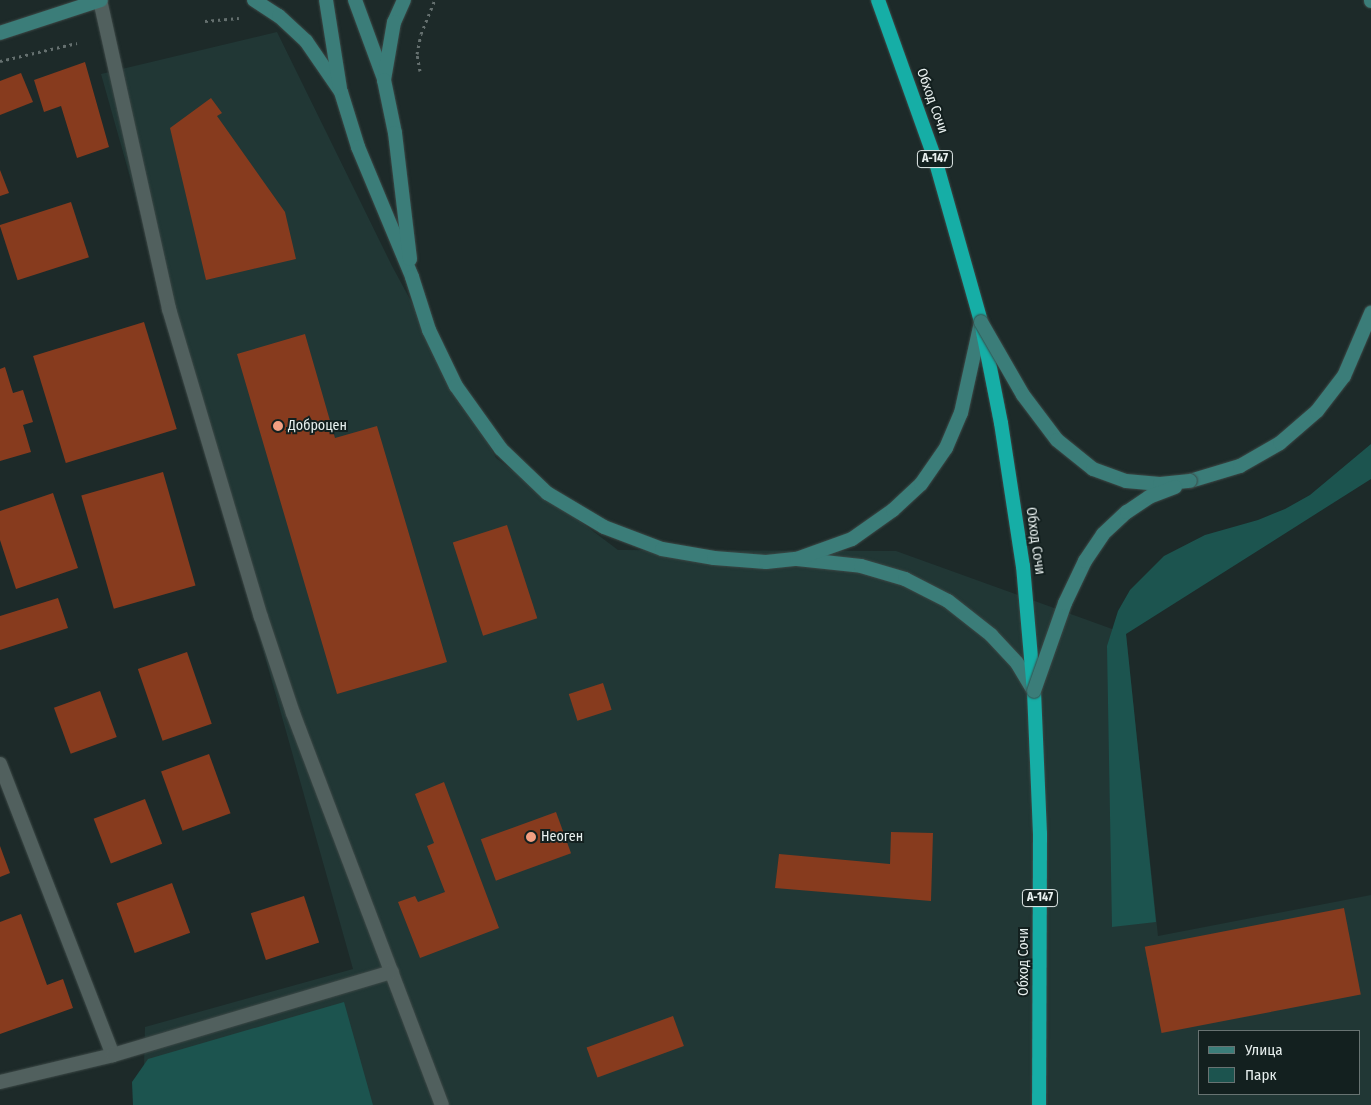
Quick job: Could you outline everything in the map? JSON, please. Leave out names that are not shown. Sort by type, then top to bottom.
[{"type":"highway","name":"Обход Сочи","points":[[878,0],[935,159],[980,322],[1001,423],[1023,566],[1034,692],[1040,844],[1039,1105]]},
{"type":"main road","points":[[0,33],[101,0]]},
{"type":"main road","name":"А-147","points":[[254,0],[279,16],[306,40],[341,92]]},
{"type":"main road","name":"А-147","points":[[326,0],[341,92],[358,147],[412,277],[429,330],[456,386],[501,449],[547,493],[604,527],[662,549],[732,560],[766,562],[797,559],[861,566],[905,579],[948,601],[991,636],[1017,663],[1034,692]]},
{"type":"main road","name":"А-147","points":[[355,0],[384,80],[395,133],[412,277]]},
{"type":"main road","name":"А-147","points":[[384,80],[394,22],[404,0]]},
{"type":"main road","name":"А-147","points":[[1034,692],[1066,603],[1085,561],[1103,534],[1127,512],[1149,497],[1190,481],[1240,466],[1280,443],[1317,411],[1344,376],[1371,313]]},
{"type":"main road","name":"А-147","points":[[980,322],[1023,394],[1057,440],[1094,469],[1126,481],[1160,484],[1190,481]]},
{"type":"main road","name":"А-147","points":[[797,559],[852,538],[893,510],[921,484],[946,448],[961,413],[980,322]]},
{"type":"lane","points":[[101,0],[169,310],[261,617],[293,713],[442,1105]]},
{"type":"lane","points":[[0,764],[113,1055]]},
{"type":"lane","points":[[0,807],[14,802]]},
{"type":"lane","points":[[0,1082],[113,1055],[392,972]]},
{"type":"path","points":[[420,71],[417,54],[421,34],[435,0]]},
{"type":"path","points":[[0,61],[77,43]]},
{"type":"shaded area","points":[[277,32],[392,266],[496,458],[618,550],[896,551],[1126,634],[1158,936],[1371,895],[1371,1105],[143,1105],[145,1027],[353,969],[101,74]]},
{"type":"green space","points":[[1371,444],[1371,479],[1126,634],[1156,922],[1112,927],[1107,646],[1118,611],[1130,590],[1164,556],[1205,535],[1258,520],[1285,509],[1310,495]]},
{"type":"green space","points":[[344,1002],[373,1105],[133,1105],[132,1082],[148,1059]]},
{"type":"building","points":[[85,62],[109,147],[77,158],[61,106],[44,112],[34,80]]},
{"type":"building","points":[[21,73],[33,102],[0,115],[0,81]]},
{"type":"building","points":[[211,98],[222,113],[217,116],[285,212],[296,259],[206,280],[170,128]]},
{"type":"building","points":[[0,170],[9,193],[0,196]]},
{"type":"building","points":[[71,202],[89,257],[18,280],[0,225]]},
{"type":"building","points":[[144,322],[177,429],[66,463],[33,356]]},
{"type":"building","points":[[305,334],[335,438],[377,426],[447,662],[337,694],[237,354]]},
{"type":"building","points":[[5,367],[13,393],[23,390],[33,422],[23,425],[31,452],[0,461],[0,369]]},
{"type":"building","points":[[163,472],[196,585],[114,609],[81,495]]},
{"type":"building","points":[[53,493],[78,568],[16,589],[0,540],[0,511]]},
{"type":"building","points":[[507,525],[537,618],[483,636],[453,543]]},
{"type":"building","points":[[58,598],[68,628],[0,650],[0,616]]},
{"type":"building","points":[[187,652],[212,724],[163,741],[138,669]]},
{"type":"building","points":[[603,683],[612,710],[577,721],[569,694]]},
{"type":"building","points":[[100,691],[117,737],[71,754],[54,708]]},
{"type":"building","points":[[209,754],[231,813],[183,831],[161,771]]},
{"type":"building","points":[[444,782],[499,928],[420,958],[398,902],[415,896],[418,902],[445,892],[427,846],[434,843],[415,794]]},
{"type":"building","points":[[145,799],[162,844],[111,864],[94,819]]},
{"type":"building","points":[[556,812],[571,853],[496,881],[481,839]]},
{"type":"building","points":[[891,832],[933,833],[931,901],[775,888],[779,854],[890,864]]},
{"type":"building","points":[[0,846],[10,873],[0,877]]},
{"type":"building","points":[[172,883],[190,933],[135,953],[117,903]]},
{"type":"building","points":[[304,896],[319,943],[266,960],[251,913]]},
{"type":"building","points":[[1344,908],[1361,994],[1162,1033],[1145,947]]},
{"type":"building","points":[[21,914],[47,985],[63,979],[73,1008],[0,1034],[0,922]]},
{"type":"building","points":[[673,1016],[684,1046],[597,1078],[587,1047]]},
{"type":"place","name":"Доброцен","points":[[278,426]]},
{"type":"place","name":"Неоген","points":[[531,837]]}]
